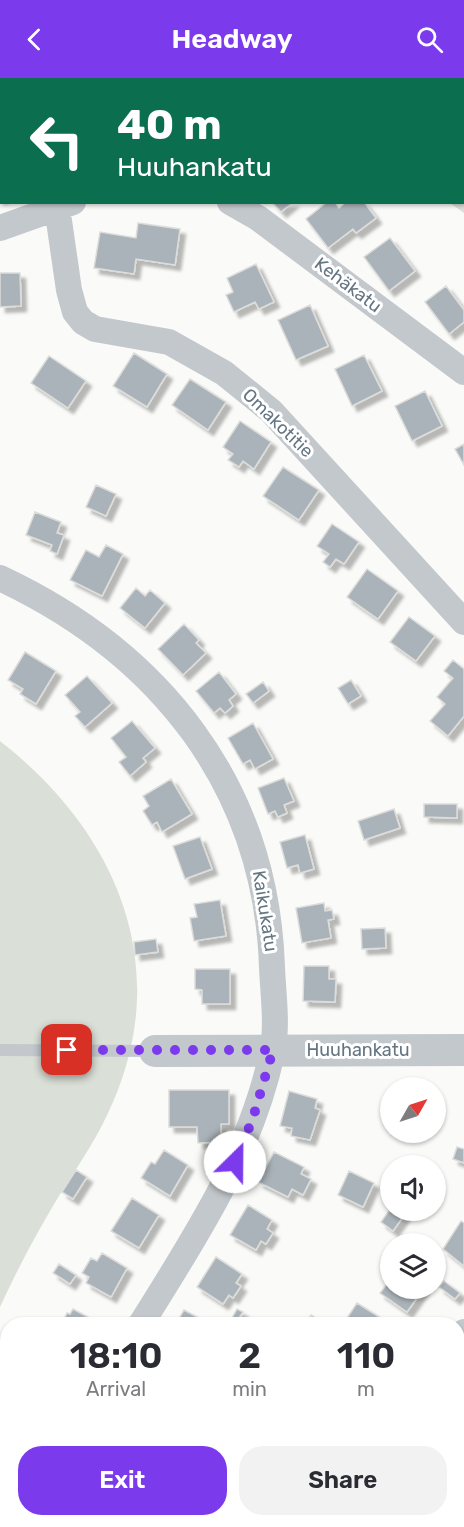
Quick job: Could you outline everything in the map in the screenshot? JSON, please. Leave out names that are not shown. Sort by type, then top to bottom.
[{"type":"street","name":"Kehäkatu","points":[[234,204],[258,218],[464,372]]},
{"type":"street","points":[[0,228],[65,205]]},
{"type":"street","name":"Omakotitie","points":[[65,205],[69,290],[75,312],[83,322],[95,329],[169,342],[224,373],[271,411],[464,622]]},
{"type":"street","name":"Kaikukatu","points":[[0,578],[51,603],[114,647],[165,695],[209,754],[245,825],[257,863],[272,950],[273,1050],[253,1118],[228,1177],[145,1317]]},
{"type":"street","name":"Huuhankatu","points":[[155,1051],[464,1050]]},
{"type":"lane","name":"Huuhankatu","points":[[0,1050],[155,1051]]},
{"type":"shaded area","points":[[451,204],[464,204],[464,213]]},
{"type":"shaded area","points":[[0,741],[42,778],[77,818],[104,862],[124,908],[135,957],[137,1008],[128,1060],[108,1113],[37,1234],[0,1307]]},
{"type":"building","points":[[274,204],[291,204],[281,212]]},
{"type":"building","points":[[325,204],[336,204],[339,208],[344,204],[366,204],[376,218],[356,233],[353,229],[328,248],[306,219]]},
{"type":"building","points":[[138,223],[180,229],[175,265],[136,259],[134,274],[94,268],[100,232],[136,238]]},
{"type":"building","points":[[390,238],[415,271],[389,291],[364,257]]},
{"type":"building","points":[[256,264],[274,302],[259,309],[255,302],[234,312],[226,295],[233,292],[227,278]]},
{"type":"building","points":[[0,273],[20,273],[21,306],[0,307]]},
{"type":"building","points":[[446,286],[464,310],[464,322],[449,334],[425,302]]},
{"type":"building","points":[[310,305],[328,346],[296,360],[278,320]]},
{"type":"building","points":[[134,353],[167,374],[147,407],[113,386]]},
{"type":"building","points":[[364,355],[382,391],[352,406],[335,369]]},
{"type":"building","points":[[49,356],[86,381],[68,408],[31,383]]},
{"type":"building","points":[[190,379],[226,402],[208,430],[172,405]]},
{"type":"building","points":[[425,391],[442,426],[412,441],[395,406]]},
{"type":"building","points":[[240,421],[271,442],[254,469],[243,461],[239,467],[228,460],[233,454],[223,447]]},
{"type":"building","points":[[464,444],[464,465],[455,449]]},
{"type":"building","points":[[283,467],[319,490],[299,520],[263,496]]},
{"type":"building","points":[[96,485],[116,494],[106,516],[86,507]]},
{"type":"building","points":[[35,512],[61,522],[57,533],[64,535],[57,554],[50,551],[52,545],[26,535]]},
{"type":"building","points":[[332,524],[359,542],[344,564],[336,559],[330,567],[323,562],[329,554],[317,546]]},
{"type":"building","points":[[106,545],[123,554],[102,596],[70,580],[86,550],[99,557]]},
{"type":"building","points":[[367,569],[398,591],[378,619],[347,597]]},
{"type":"building","points":[[136,588],[145,596],[150,590],[165,603],[145,628],[120,608]]},
{"type":"building","points":[[409,617],[435,636],[416,661],[390,642]]},
{"type":"building","points":[[184,624],[199,640],[196,643],[206,653],[183,675],[158,649]]},
{"type":"building","points":[[25,652],[56,671],[36,704],[20,694],[23,689],[8,680]]},
{"type":"building","points":[[453,660],[464,669],[464,716],[448,736],[430,721],[445,704],[437,697],[453,678],[444,671]]},
{"type":"building","points":[[219,672],[236,694],[229,700],[233,706],[225,713],[220,708],[214,713],[196,691]]},
{"type":"building","points":[[87,676],[112,703],[85,727],[75,716],[80,712],[65,695]]},
{"type":"building","points":[[351,680],[361,696],[348,704],[338,688]]},
{"type":"building","points":[[263,682],[269,691],[253,703],[246,694]]},
{"type":"building","points":[[132,721],[155,748],[143,758],[146,762],[130,776],[119,762],[126,757],[111,738]]},
{"type":"building","points":[[253,723],[273,759],[255,769],[250,760],[243,764],[228,738]]},
{"type":"building","points":[[284,778],[294,801],[284,805],[287,813],[278,817],[275,811],[268,814],[258,788]]},
{"type":"building","points":[[171,779],[192,814],[162,832],[157,822],[152,825],[143,811],[149,806],[143,796]]},
{"type":"building","points":[[424,804],[457,804],[457,818],[424,817]]},
{"type":"building","points":[[394,809],[400,828],[364,840],[358,821]]},
{"type":"building","points":[[305,835],[314,869],[300,873],[298,865],[287,868],[280,842]]},
{"type":"building","points":[[200,837],[212,869],[185,879],[173,846]]},
{"type":"building","points":[[220,900],[226,936],[194,941],[190,918],[197,917],[194,904]]},
{"type":"building","points":[[324,903],[325,911],[332,910],[334,919],[328,920],[331,938],[302,943],[296,908]]},
{"type":"building","points":[[385,928],[386,948],[362,949],[361,929]]},
{"type":"building","points":[[156,939],[158,952],[135,955],[134,942]]},
{"type":"building","points":[[304,966],[329,966],[329,979],[336,979],[335,1002],[303,1001]]},
{"type":"building","points":[[195,969],[230,969],[230,1004],[202,1004],[202,990],[195,989]]},
{"type":"building","points":[[169,1090],[229,1090],[229,1124],[221,1124],[221,1142],[198,1143],[197,1127],[169,1127]]},
{"type":"building","points":[[289,1091],[317,1099],[315,1108],[320,1110],[310,1140],[291,1136],[292,1128],[280,1126]]},
{"type":"building","points":[[457,1147],[464,1149],[464,1163],[453,1159]]},
{"type":"building","points":[[164,1150],[188,1165],[170,1196],[141,1178],[151,1162],[155,1164]]},
{"type":"building","points":[[274,1152],[304,1167],[301,1174],[311,1179],[303,1195],[292,1189],[288,1197],[258,1182]]},
{"type":"building","points":[[76,1170],[87,1177],[73,1199],[62,1192]]},
{"type":"building","points":[[349,1171],[374,1183],[363,1207],[338,1195]]},
{"type":"building","points":[[132,1198],[159,1215],[139,1248],[111,1231]]},
{"type":"building","points":[[248,1205],[272,1220],[267,1229],[273,1233],[266,1244],[261,1241],[256,1250],[230,1235]]},
{"type":"building","points":[[382,1221],[400,1221],[393,1231]]},
{"type":"building","points":[[461,1221],[464,1223],[464,1266],[446,1251],[446,1244]]},
{"type":"building","points":[[102,1253],[127,1268],[111,1297],[86,1283],[89,1277],[82,1273],[91,1258],[97,1261]]},
{"type":"building","points":[[216,1257],[242,1274],[236,1283],[241,1286],[233,1298],[229,1295],[223,1304],[197,1287]]},
{"type":"building","points":[[59,1264],[76,1275],[70,1284],[53,1273]]},
{"type":"building","points":[[446,1282],[460,1293],[455,1299],[446,1292]]},
{"type":"building","points":[[389,1299],[416,1299],[407,1312]]},
{"type":"building","points":[[357,1303],[379,1317],[348,1317]]},
{"type":"building","points":[[73,1309],[88,1317],[65,1317],[67,1313],[70,1314]]},
{"type":"building","points":[[237,1309],[243,1312],[240,1317],[233,1317]]},
{"type":"building","points":[[184,1310],[197,1317],[180,1317]]},
{"type":"route","points":[[67,1050],[273,1050],[253,1118],[235,1162]]}]
